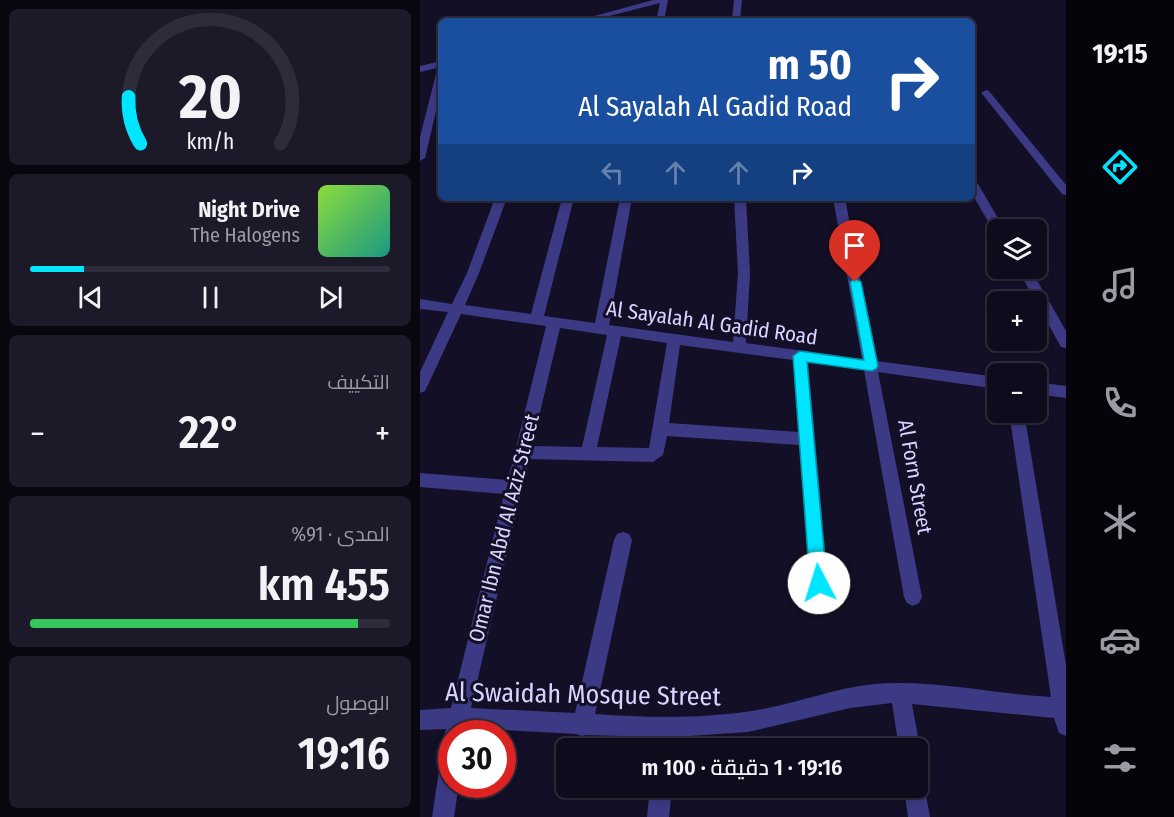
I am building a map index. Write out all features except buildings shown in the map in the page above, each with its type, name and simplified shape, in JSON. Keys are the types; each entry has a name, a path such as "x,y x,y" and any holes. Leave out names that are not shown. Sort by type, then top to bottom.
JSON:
{"street":[{"path":"591,18 663,0 660,18"},
{"path":"736,18 738,0"},
{"path":"616,18 618,11"},
{"path":"420,69 438,65"},
{"path":"420,158 438,82"},
{"path":"986,93 1066,192"},
{"path":"975,189 993,219"},
{"path":"420,387 487,240 500,201"},
{"path":"536,320 567,201"},
{"path":"588,454 626,201"},
{"path":"739,348 744,273 740,201"},
{"name":"Al Forn Street","path":"840,201 914,597"},
{"path":"1029,279 1066,343"},
{"name":"Al Sayalah Al Gadid Road","path":"420,304 987,382"},
{"name":"Omar Ibn Abd Al Aziz Street","path":"457,720 554,323"},
{"path":"522,452 651,456 657,450 674,339"},
{"path":"800,356 819,583"},
{"path":"1047,389 1066,392"},
{"path":"1018,423 1065,714"},
{"path":"660,429 807,440"},
{"path":"420,480 513,488"},
{"path":"582,726 623,540"},
{"path":"900,693 907,738"},
{"name":"Al Swaidah Mosque Street","path":"516,725 666,728 747,722 850,698 900,693 939,694 1065,714"},
{"name":"Al Swaidah Mosque Street","path":"420,720 438,722"},
{"path":"665,738 666,728"},
{"path":"443,817 446,798"},
{"path":"658,817 660,798"},
{"path":"916,798 919,817"}],"route":[{"path":"819,583 800,356 872,366 855,282"}]}
